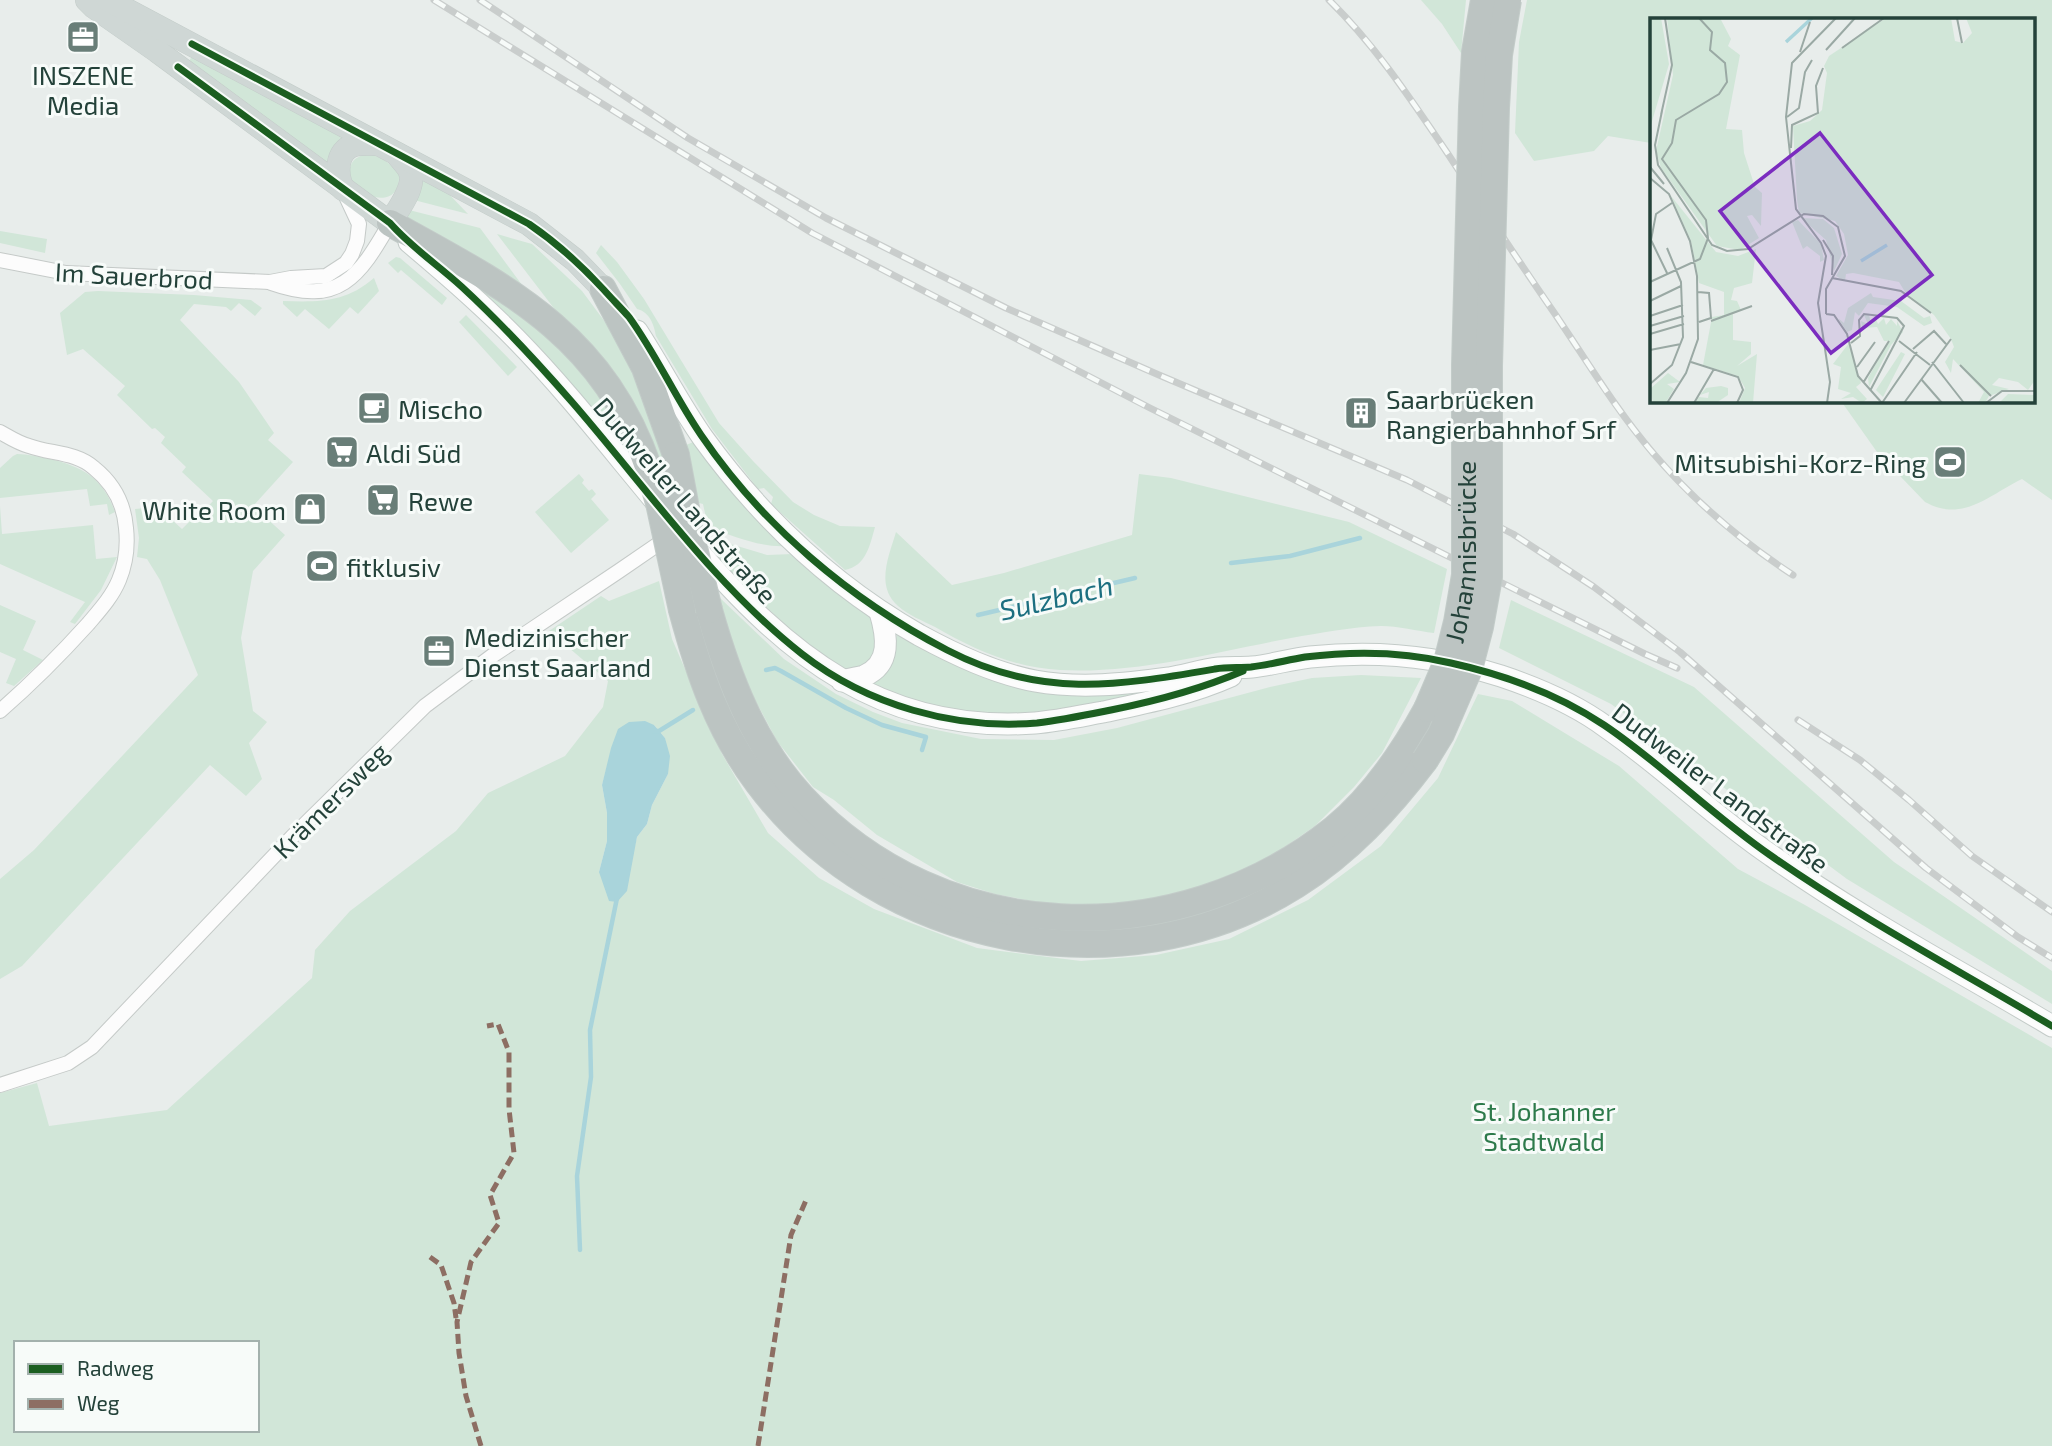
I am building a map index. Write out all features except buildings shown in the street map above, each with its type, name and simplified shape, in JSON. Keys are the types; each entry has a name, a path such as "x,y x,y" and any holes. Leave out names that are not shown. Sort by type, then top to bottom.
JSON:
{"highway":[{"name":"Johannisbrücke","path":"603,289 645,368 676,454 691,535 720,649 745,712 760,740 801,796 830,824 897,872 970,903 1012,913 1083,917 1149,912 1208,898 1243,885 1278,867 1335,828 1374,789 1399,756 1434,696 1447,662 1465,575 1465,365 1472,121 1475,52 1484,0"},
{"name":"Johannisbrücke","path":"390,223 521,299 564,333 585,356 618,401 634,428 649,469 682,610 705,689 739,756 759,785 797,827 835,861 863,880 899,901 931,915 1002,936 1041,942 1116,943 1157,938 1231,917 1295,886 1331,861 1388,808 1425,760 1441,734 1469,669 1489,577 1489,366 1496,121 1499,55 1508,0"}],"main road":[{"name":"Dudweiler Landstraße","path":"87,0 390,223 459,284 518,341 601,434 712,566 759,616 803,655 842,681 912,710 950,719 1009,724 1066,719 1128,707 1221,681 1253,667"},
{"name":"Dudweiler Landstraße","path":"108,0 529,223 575,260 628,316 701,435 747,494 816,563 880,612 950,652 997,671 1035,681 1093,686 1176,677 1220,668 1253,667 1306,657 1347,654 1420,657 1500,676 1536,689 1604,724 1744,836 1782,863 1923,951 2052,1026"},
{"path":"342,189 337,169 347,148 355,145 387,149 410,172 412,180 390,223"},
{"path":"842,681 865,676 882,664 887,645 880,612"}],"street":[{"name":"Im Sauerbrod","path":"0,260 66,273 270,282 326,276 345,263 355,247 359,224 342,189"},
{"name":"Im Sauerbrod","path":"270,282 291,290 324,290 337,286 355,275 363,266 390,223"},
{"path":"0,432 30,447 71,456 92,466 105,477 123,506 127,538 124,567 110,596 61,653 0,711"},
{"name":"Krämersweg","path":"0,1085 68,1063 92,1047 292,836 425,706 502,649 679,528"}],"green space":[{"path":"1421,0 1466,0 1461,53 1442,24"},
{"path":"1527,0 2052,0 2052,500 2022,479 1987,499 1964,508 1939,508 1925,502 1877,452 1842,402 2035,402 2035,18 1650,18 1650,143 1608,136 1594,151 1534,161 1515,133 1519,42"},
{"path":"192,56 347,136 330,170 188,63"},
{"path":"370,154 393,167 399,175 397,188 391,196 371,196 353,183 349,174 352,162"},
{"path":"421,178 445,190 468,214 414,200"},
{"path":"409,210 480,228 525,289 403,219"},
{"path":"0,231 47,239 45,253 0,243"},
{"path":"497,234 532,244 582,291 611,330 636,372 664,457 660,459 630,401 591,346 556,311"},
{"path":"601,245 644,299 719,423 753,461 793,502 814,515 840,526 875,527 866,554 858,564 845,570 771,504 773,497 764,488 758,489 712,429 656,336 653,323 637,309 596,253"},
{"path":"396,257 447,298 442,305 401,270 398,273 388,263"},
{"path":"374,278 379,291 358,314 350,307 329,329 305,309 297,317 283,304 283,301 320,301 342,297"},
{"path":"473,282 562,347 611,410 633,464"},
{"path":"85,292 251,300 262,308 255,316 239,303 231,311 226,307 194,304 180,320 239,382 274,433 268,440 293,462 253,506 285,535 253,571 241,638 253,711 267,722 249,743 262,779 246,796 210,765 22,966 0,979 0,879 34,850 198,675 160,580 147,559 137,557 139,538 135,509 146,508 154,500 182,529 213,501 182,472 186,467 161,443 165,437 155,428 152,429 117,395 125,386 83,349 67,355 60,313"},
{"path":"466,315 517,367 508,376 459,322"},
{"path":"696,441 787,546 757,543 708,527 703,504 699,503 686,445"},
{"path":"17,454 50,459 82,470 98,482 115,512 109,515 107,504 90,506 87,489 0,498 0,468"},
{"path":"579,474 584,480 582,483 596,494 591,499 609,520 571,553 535,512"},
{"path":"1139,474 1171,478 1349,522 1447,569 1434,633 1387,626 1336,630 1147,665 1118,669 1060,670 1027,666 979,650 911,615 891,598 885,580 887,561 896,532 952,585 1004,573 1132,535"},
{"path":"0,506 2,534 93,525 96,559 117,557 101,590 75,624 70,622 85,602 0,564"},
{"path":"697,534 767,555 793,554 870,617 876,632 877,645 872,659 860,669 845,669 814,651 748,590"},
{"name":"St. Johanner Stadtwald","path":"659,581 672,639 722,754 768,833 819,878 874,909 977,948 1081,961 1156,955 1229,939 1308,900 1381,846 1438,778 1478,694 1512,701 1619,766 1738,869 2052,1048 2052,1446 0,1446 0,1093 37,1083 49,1126 167,1110 312,978 315,950 350,911 456,831 488,793 565,756 603,707 608,681 549,631 601,596 609,601","holes":["654,725 665,738 668,774 652,805 647,824 637,837 632,858 599,872 607,841 607,813 602,785 607,767"]},
{"path":"719,597 784,659 836,694 902,723 981,739 1054,740 1117,728 1312,678 1361,675 1421,678 1382,753 1354,787 1315,826 1264,861 1213,884 1163,897 1104,906 1043,903 995,894 957,882 877,835 834,800 813,787 777,741 751,692"},
{"path":"1511,600 1694,687 1894,862 2052,971 2052,1004 1847,879 1611,704 1499,648"},
{"path":"0,605 36,621 23,650 43,660 14,686 6,683 16,659 0,652"},
{"path":"897,633 946,658 1133,690 1157,691 1037,715 982,714 951,710 908,699 871,684 894,656"}],"water":[{"path":"645,721 654,725 665,738 670,756 668,774 652,805 647,824 637,837 627,891 617,902 609,901 599,872 607,841 607,813 602,785 618,729 629,722"}],"waterway":[{"name":"Sulzbach","path":"1231,563 1290,556 1360,538"},
{"name":"Sulzbach","path":"978,615 1135,578"},
{"path":"766,670 775,668 882,725 926,737 922,750"},
{"path":"653,731 659,731 693,710"},
{"path":"580,1250 577,1176 591,1077 590,1030 617,898"}],"railway":[{"path":"434,0 812,233 1150,408 1677,668"},
{"path":"480,0 688,138 826,218 1006,308 1407,480 1513,534 1594,587 1680,652 1926,868 2018,937 2052,958"},
{"path":"1329,0 1362,35 1405,92 1639,437 1701,503 1736,534 1793,575"},
{"path":"1798,720 1860,760 1972,856 2052,912"}],"marked path":[{"path":"481,1446 466,1396 457,1322 471,1262 499,1223 490,1195 514,1153 509,1109 509,1052 498,1024 487,1026"},
{"path":"758,1446 791,1235 807,1198"},
{"path":"430,1257 441,1265 454,1303 456,1318"}],"cycle path":[{"path":"192,44 529,224 549,239 587,272 629,317 701,435 725,468 780,530 842,584 876,608 947,650 981,666 1015,676 1079,684 1145,680 1220,668 1258,666 1305,657 1360,653 1433,659 1511,680 1550,695 1604,725 1749,840 1804,878 2052,1026"},
{"path":"178,67 390,223 462,287 559,387 710,567 770,627 827,672 883,700 913,710 944,718 1006,724 1046,722 1128,706 1195,689 1243,671"}],"place":[{"name":"INSZENE Media","path":"83,37"},
{"name":"Mischo","path":"374,408"},
{"name":"Saarbrücken Rangierbahnhof Srf","path":"1361,413"},
{"name":"Aldi Süd","path":"342,452"},
{"name":"Mitsubishi-Korz-Ring","path":"1950,462"},
{"name":"Rewe","path":"383,500"},
{"name":"White Room","path":"310,509"},
{"name":"fitklusiv","path":"322,566"},
{"name":"Medizinischer Dienst Saarland","path":"439,651"}]}
